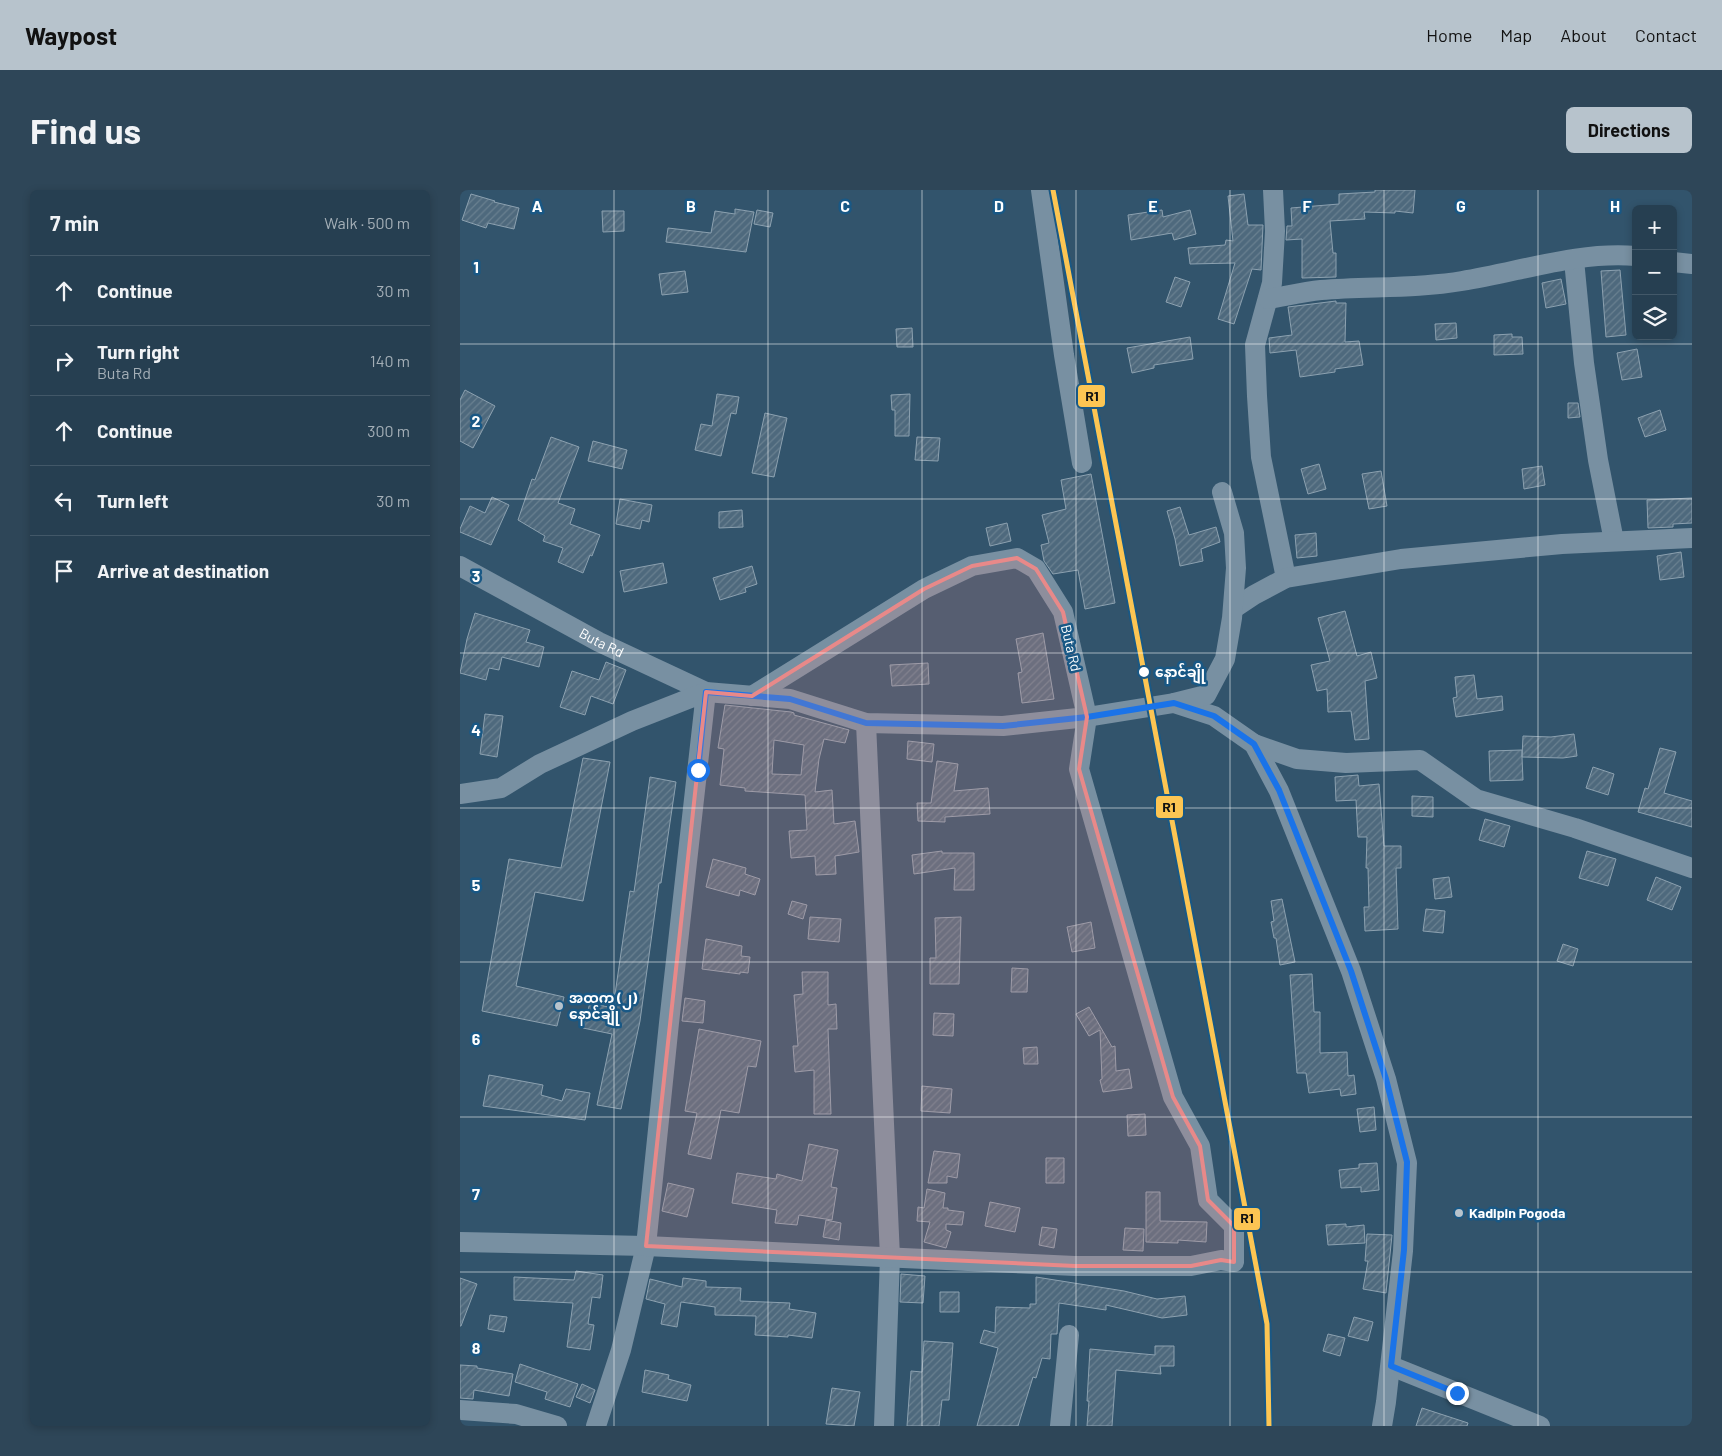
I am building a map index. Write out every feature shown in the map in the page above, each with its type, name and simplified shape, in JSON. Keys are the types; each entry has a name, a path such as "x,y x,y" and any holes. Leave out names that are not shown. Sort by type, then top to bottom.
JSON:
{"street":[{"path":"1042,190 1064,355 1082,463"},
{"path":"1273,190 1275,231 1272,283 1256,345 1257,396 1262,457 1286,578"},
{"path":"1268,299 1320,290 1403,287 1462,281 1540,264 1609,256 1632,256"},
{"path":"1574,260 1584,362 1598,460 1614,541"},
{"path":"1677,262 1692,264"},
{"path":"460,1242 646,1246 1075,1266 1191,1266 1221,1260 1234,1262 1234,1226 1208,1200 1200,1146 1173,1097 1078,770 1087,717 1174,703 1206,695 1225,659 1233,609 1236,568 1234,533 1222,492"},
{"path":"1233,609 1286,578 1400,559 1562,544 1692,538"},
{"name":"Buta Rd","path":"460,566 599,642 706,692 752,696 790,699 866,723 1003,726 1087,717 1063,612 1036,569 1017,558 972,566 924,589 752,696"},
{"path":"460,794 501,788 557,756 632,721 706,692 668,1023 646,1246 621,1350 596,1426"},
{"path":"1174,703 1214,716 1254,744 1296,759 1346,763 1420,760 1476,799 1575,828 1692,868"},
{"path":"866,723 890,1257 884,1426"},
{"path":"1254,744 1279,790 1351,971 1386,1079 1407,1162 1404,1250 1382,1426"},
{"path":"1060,1426 1069,1334"},
{"path":"1391,1366 1540,1426"},
{"path":"460,1410 516,1414 557,1426"}],"highlighted area":[{"path":"1017,558 1036,569 1063,612 1087,717 1079,769 1173,1097 1200,1146 1208,1200 1234,1226 1234,1262 1221,1260 1191,1266 1075,1266 646,1246 706,692 752,696 924,589 972,566"}],"building":[{"path":"1375,190 1415,190 1413,213 1395,211 1395,213 1364,212 1365,219 1330,221 1333,253 1336,253 1336,277 1302,278 1302,239 1286,240 1287,226 1292,226 1291,208 1339,204 1339,194 1375,192"},
{"path":"471,194 519,208 514,229 488,223 486,228 462,220"},
{"path":"1244,194 1248,225 1263,225 1261,270 1252,269 1234,324 1218,319 1235,263 1190,264 1188,248 1225,245 1226,240 1233,241 1228,196"},
{"path":"735,209 754,212 746,252 666,242 668,228 711,233 715,211 735,214"},
{"path":"757,210 773,213 770,227 754,224"},
{"path":"1162,210 1163,217 1190,210 1196,234 1174,240 1172,233 1131,240 1128,215"},
{"path":"602,211 624,211 624,231 603,232"},
{"path":"1620,270 1626,335 1606,337 1601,271"},
{"path":"685,271 688,292 662,295 659,274"},
{"path":"1175,277 1190,282 1181,307 1166,302"},
{"path":"1561,279 1566,304 1546,308 1542,283"},
{"path":"1336,301 1336,303 1346,303 1345,342 1359,341 1363,365 1335,369 1335,372 1300,377 1296,350 1270,353 1269,338 1292,335 1288,307"},
{"path":"1456,323 1457,338 1436,340 1435,324"},
{"path":"912,328 913,347 897,347 896,329"},
{"path":"1512,334 1512,337 1522,337 1523,354 1494,355 1494,335"},
{"path":"1190,337 1193,359 1154,365 1154,368 1132,373 1127,348"},
{"path":"1637,349 1642,377 1622,380 1617,353"},
{"path":"465,390 495,406 473,448 460,441 460,400"},
{"path":"717,394 739,397 736,414 731,413 721,456 695,450 701,424 712,426"},
{"path":"910,394 909,436 895,436 895,410 892,410 891,395"},
{"path":"1568,403 1578,403 1580,417 1568,418"},
{"path":"1660,410 1666,430 1645,437 1638,418"},
{"path":"765,413 787,418 774,477 752,473"},
{"path":"551,437 579,447 558,503 575,509 570,524 600,535 583,573 558,562 563,548 543,541 545,536 518,520 532,479 535,480"},
{"path":"917,437 940,438 938,461 915,460"},
{"path":"593,441 627,450 622,469 588,461"},
{"path":"1319,464 1326,489 1308,494 1301,469"},
{"path":"1542,466 1545,485 1524,489 1522,469"},
{"path":"1381,471 1387,506 1369,509 1362,474"},
{"path":"1091,474 1115,603 1085,609 1078,570 1053,574 1044,561 1041,545 1049,543 1042,515 1066,509 1061,480"},
{"path":"492,497 509,505 491,545 460,532 460,529 470,506 485,513"},
{"path":"1692,498 1692,523 1673,524 1673,527 1648,528 1647,500"},
{"path":"620,499 652,505 649,522 642,520 640,529 616,524"},
{"path":"1180,507 1189,535 1216,527 1220,542 1201,549 1203,561 1180,566 1167,511"},
{"path":"742,510 743,527 719,528 719,512"},
{"path":"1007,523 1011,541 990,546 986,528"},
{"path":"1316,533 1317,556 1297,558 1295,535"},
{"path":"1681,552 1684,577 1660,580 1657,556"},
{"path":"663,563 667,583 624,592 620,571"},
{"path":"752,566 757,584 745,588 746,592 720,600 713,578"},
{"path":"1345,611 1357,656 1371,652 1377,678 1365,681 1369,739 1355,740 1351,711 1328,712 1327,689 1317,691 1311,665 1330,661 1318,618"},
{"path":"475,613 530,630 526,642 544,647 539,667 502,657 499,670 489,668 486,680 460,673"},
{"path":"1043,633 1054,699 1022,703 1018,673 1022,672 1016,639"},
{"path":"606,662 626,670 613,704 591,696 585,715 560,707 572,671 599,680"},
{"path":"928,663 929,684 892,686 890,665"},
{"path":"1474,675 1477,699 1502,696 1503,710 1456,717 1453,698 1457,697 1455,677"},
{"path":"725,705 791,712 794,715 849,730 845,743 824,739 819,759 815,792 832,790 834,824 855,821 859,852 835,856 836,874 816,875 815,856 791,858 789,831 807,830 805,795 745,791 745,788 720,785 724,749 718,748","holes":["774,740 804,745 801,775 772,774"]},
{"path":"485,714 503,716 497,757 480,754"},
{"path":"1574,734 1577,756 1563,758 1522,757 1523,736 1551,737"},
{"path":"908,741 934,744 932,762 907,759"},
{"path":"1660,748 1676,752 1664,793 1692,801 1692,827 1638,812 1645,788 1648,789"},
{"path":"1522,750 1523,780 1490,781 1489,751"},
{"path":"583,758 610,762 583,901 535,892 516,986 564,997 557,1026 482,1011 509,859 561,868"},
{"path":"937,761 958,764 954,791 988,788 990,814 945,817 945,822 918,821 917,803 931,803"},
{"path":"1593,767 1614,774 1608,795 1586,788"},
{"path":"1358,775 1359,786 1379,784 1384,846 1401,846 1401,868 1396,868 1398,929 1365,931 1364,907 1369,907 1368,868 1366,868 1367,837 1358,837 1356,800 1336,801 1335,777"},
{"path":"650,777 676,782 661,883 659,883 640,1021 621,1109 597,1105 612,1034 583,1028 590,1003 613,1008 630,891 634,892"},
{"path":"1412,796 1433,797 1433,817 1412,816"},
{"path":"1485,819 1510,826 1504,847 1479,840"},
{"path":"942,851 942,853 974,853 974,890 954,890 955,868 914,874 912,855"},
{"path":"1587,851 1616,859 1608,886 1579,878"},
{"path":"713,859 746,868 745,874 760,879 755,895 740,890 739,896 706,887"},
{"path":"1449,877 1452,897 1435,899 1433,879"},
{"path":"1656,877 1681,887 1672,910 1647,900"},
{"path":"1282,899 1295,962 1280,965 1276,938 1274,938 1271,922 1274,921 1271,901"},
{"path":"792,901 807,905 803,919 788,914"},
{"path":"1426,909 1445,911 1443,933 1423,931"},
{"path":"810,917 841,919 839,942 808,939"},
{"path":"961,917 959,984 930,984 930,958 936,958 935,918"},
{"path":"1091,922 1095,948 1072,952 1067,927"},
{"path":"706,939 742,946 741,956 750,957 748,973 740,972 740,974 702,969"},
{"path":"1563,944 1578,949 1573,966 1557,961"},
{"path":"1012,968 1028,969 1027,992 1011,992"},
{"path":"802,972 828,972 828,1005 836,1004 837,1029 828,1029 831,1114 814,1114 814,1070 795,1072 793,1046 798,1046 794,995 803,994"},
{"path":"1312,974 1314,1012 1320,1012 1320,1053 1347,1052 1348,1076 1354,1075 1356,1094 1341,1096 1340,1089 1309,1093 1306,1073 1297,1073 1290,975"},
{"path":"685,998 705,1001 703,1023 682,1021"},
{"path":"1089,1007 1112,1047 1115,1046 1116,1071 1129,1069 1132,1088 1103,1092 1100,1080 1102,1079 1100,1030 1089,1036 1076,1014"},
{"path":"934,1013 954,1014 953,1036 933,1035"},
{"path":"699,1029 761,1041 756,1067 748,1066 739,1113 721,1110 711,1159 688,1154 697,1113 685,1111"},
{"path":"1037,1047 1038,1064 1024,1064 1023,1048"},
{"path":"489,1075 543,1085 541,1095 562,1101 566,1089 590,1093 585,1120 483,1106"},
{"path":"922,1086 952,1089 950,1113 921,1111"},
{"path":"1374,1107 1376,1130 1360,1132 1357,1109"},
{"path":"1145,1114 1146,1135 1128,1136 1127,1115"},
{"path":"809,1144 838,1150 831,1187 837,1188 832,1220 799,1215 797,1225 775,1223 777,1210 732,1203 737,1173 776,1179 777,1174 802,1181"},
{"path":"934,1151 960,1154 957,1178 947,1176 947,1183 928,1183"},
{"path":"1046,1158 1064,1158 1064,1183 1046,1183"},
{"path":"1377,1163 1379,1190 1361,1192 1361,1187 1341,1188 1339,1170 1359,1168 1359,1164"},
{"path":"668,1183 694,1189 687,1217 662,1211"},
{"path":"927,1189 945,1193 943,1208 964,1212 962,1225 946,1224 946,1230 951,1232 946,1248 924,1242 930,1222 917,1221 918,1207 924,1208"},
{"path":"1146,1192 1160,1192 1160,1221 1207,1222 1206,1242 1178,1240 1178,1243 1146,1242"},
{"path":"990,1202 1020,1208 1015,1232 985,1226"},
{"path":"826,1220 841,1223 839,1240 823,1237"},
{"path":"1346,1224 1346,1227 1364,1225 1365,1243 1328,1245 1326,1225"},
{"path":"1042,1227 1057,1229 1054,1248 1039,1245"},
{"path":"1125,1228 1144,1229 1143,1251 1123,1250"},
{"path":"1367,1234 1392,1235 1386,1293 1363,1289 1368,1261 1365,1261"},
{"path":"576,1271 603,1275 600,1298 592,1297 588,1324 594,1325 590,1350 567,1347 573,1303 514,1300 514,1277 574,1280"},
{"path":"901,1274 925,1276 923,1303 900,1302"},
{"path":"1036,1277 1124,1291 1157,1299 1185,1296 1187,1315 1162,1318 1106,1305 1106,1310 1059,1303 1057,1334 1051,1334 1050,1359 1042,1358 1036,1378 1033,1377 1018,1426 977,1426 998,1348 980,1343 984,1330 995,1333 996,1307 1030,1308 1030,1304 1036,1304"},
{"path":"460,1278 477,1284 461,1326 460,1326"},
{"path":"683,1278 706,1281 706,1287 741,1288 740,1301 790,1303 789,1309 816,1313 812,1338 788,1335 788,1337 755,1335 756,1316 715,1315 715,1307 681,1302 677,1327 661,1324 665,1304 646,1299 650,1279 682,1287"},
{"path":"940,1292 959,1292 959,1312 940,1312"},
{"path":"490,1315 507,1317 504,1332 488,1329"},
{"path":"1354,1317 1373,1322 1368,1341 1348,1336"},
{"path":"1328,1334 1345,1338 1340,1356 1323,1351"},
{"path":"924,1341 953,1343 949,1400 942,1400 939,1426 907,1426 911,1371 922,1372"},
{"path":"1155,1346 1174,1346 1174,1366 1160,1366 1161,1374 1116,1370 1112,1426 1087,1426 1090,1349 1155,1355"},
{"path":"520,1364 578,1384 570,1407 545,1399 547,1392 515,1382"},
{"path":"460,1365 477,1366 477,1368 513,1374 509,1396 474,1390 473,1399 460,1398"},
{"path":"645,1370 669,1375 668,1379 691,1385 687,1401 642,1392"},
{"path":"582,1384 595,1390 590,1403 576,1397"},
{"path":"832,1388 860,1392 854,1426 826,1424"},
{"path":"1422,1408 1468,1423 1467,1426 1416,1426"}],"transit line":[{"name":"R1","path":"1053,190 1267,1324 1269,1426"}],"place":[{"name":"နောင်ချို","path":"1144,672"},
{"name":"အထက (၂) နောင်ချို","path":"559,1006"},
{"name":"Kadipin Pogoda","path":"1459,1213"}],"route":[{"path":"698,770 706,692 790,699 866,723 1003,726 1087,717 1174,703 1214,716 1254,744 1279,790 1351,971 1386,1079 1407,1162 1404,1250 1391,1366 1457,1393"}]}
